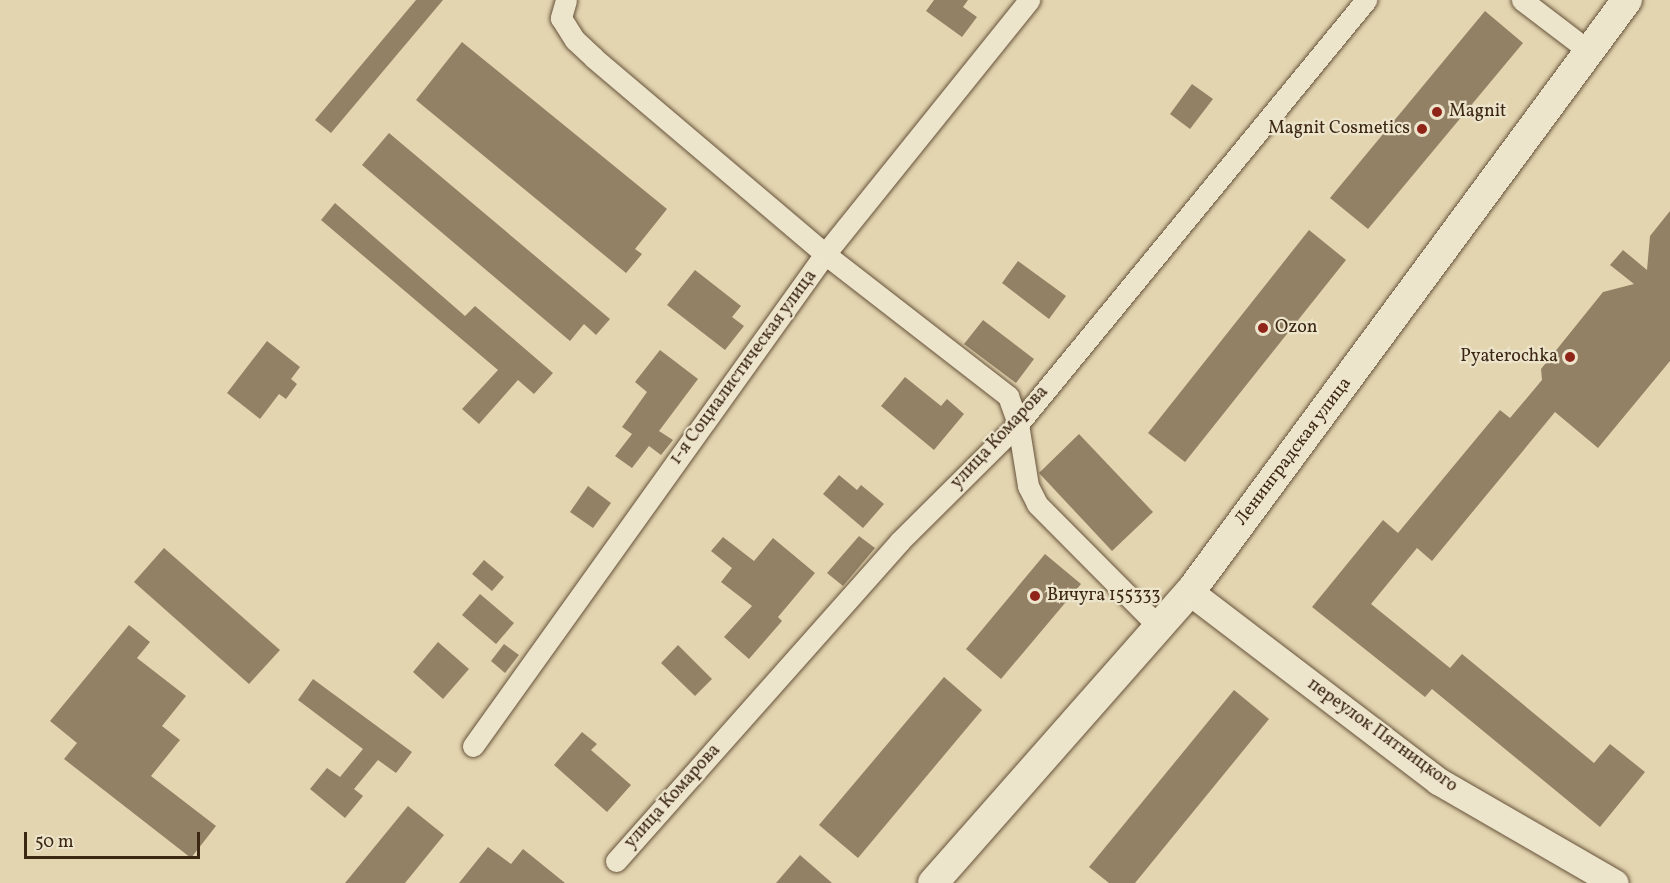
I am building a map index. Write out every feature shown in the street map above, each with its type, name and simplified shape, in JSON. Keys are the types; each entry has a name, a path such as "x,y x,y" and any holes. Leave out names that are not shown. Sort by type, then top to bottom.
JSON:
{"main road":[{"name":"Ленинградская улица","path":"933,883 1190,592 1627,0"}],"street":[{"path":"566,0 561,18 575,40 825,254 1008,396 1018,424 1028,486 1036,504 1158,626"},
{"name":"1-я Социалистическая улица","path":"473,746 825,254 1029,0"},
{"name":"улица Комарова","path":"616,861 900,541 1018,424 1366,0"},
{"path":"1522,0 1589,51"},
{"name":"переулок Пятницкого","path":"1190,592 1438,781 1615,883"}],"building":[{"path":"416,0 443,0 331,133 315,120"},
{"path":"934,0 968,0 963,7 977,17 962,37 926,11"},
{"path":"1485,11 1523,43 1368,229 1330,198"},
{"path":"462,42 667,209 635,249 642,254 626,273 416,100"},
{"path":"1192,84 1213,99 1190,129 1170,114"},
{"path":"389,133 610,319 596,335 584,324 570,341 362,165"},
{"path":"335,203 465,316 475,306 553,373 534,394 518,380 479,424 462,409 498,370 321,220"},
{"path":"1670,211 1670,361 1598,448 1555,412 1432,561 1417,548 1371,604 1450,668 1462,654 1594,763 1610,744 1645,772 1600,827 1432,689 1425,697 1312,607 1383,520 1398,533 1500,410 1510,418 1542,380 1541,369 1603,292 1634,284 1610,265 1623,250 1647,270 1650,236"},
{"path":"1309,230 1346,260 1185,462 1148,433"},
{"path":"1018,261 1066,296 1049,319 1002,283"},
{"path":"695,270 741,306 732,317 744,326 725,350 667,305"},
{"path":"983,320 1034,359 1016,383 964,344"},
{"path":"267,341 300,367 291,379 297,384 286,399 279,394 260,419 227,393"},
{"path":"660,350 698,379 659,431 673,440 661,455 649,446 632,468 615,456 632,434 622,427 647,392 635,382"},
{"path":"905,377 941,406 947,399 964,414 934,450 881,406"},
{"path":"1079,434 1153,512 1112,551 1039,473"},
{"path":"839,475 857,490 861,485 884,504 863,528 823,494"},
{"path":"588,486 611,503 593,528 570,512"},
{"path":"859,536 875,548 843,586 827,573"},
{"path":"723,537 754,561 773,538 815,573 778,617 782,621 749,659 724,637 752,606 721,582 732,568 711,551"},
{"path":"164,548 280,650 249,684 134,582"},
{"path":"1045,554 1081,584 1001,679 966,649"},
{"path":"484,560 504,577 492,591 472,574"},
{"path":"480,594 514,623 496,644 462,615"},
{"path":"129,625 150,642 137,658 186,696 162,726 180,740 151,776 216,826 191,858 64,759 77,743 50,721"},
{"path":"438,642 469,669 443,699 413,672"},
{"path":"504,644 519,655 505,673 491,661"},
{"path":"678,645 712,679 695,696 661,663"},
{"path":"944,677 982,710 858,858 819,825"},
{"path":"313,679 412,752 396,773 378,760 354,789 363,796 345,818 310,789 327,768 340,777 363,749 298,700"},
{"path":"1234,690 1269,719 1135,883 1109,883 1089,867"},
{"path":"582,732 597,744 591,750 631,785 607,812 554,765"},
{"path":"408,806 444,835 405,883 345,883"},
{"path":"488,847 511,864 523,849 565,883 459,883"},
{"path":"800,855 832,883 776,883"}],"place":[{"name":"Magnit","path":"1437,112"},
{"name":"Magnit Cosmetics","path":"1422,129"},
{"name":"Ozon","path":"1263,328"},
{"name":"Pyaterochka","path":"1570,357"},
{"name":"Вичуга 155333","path":"1035,596"}]}
